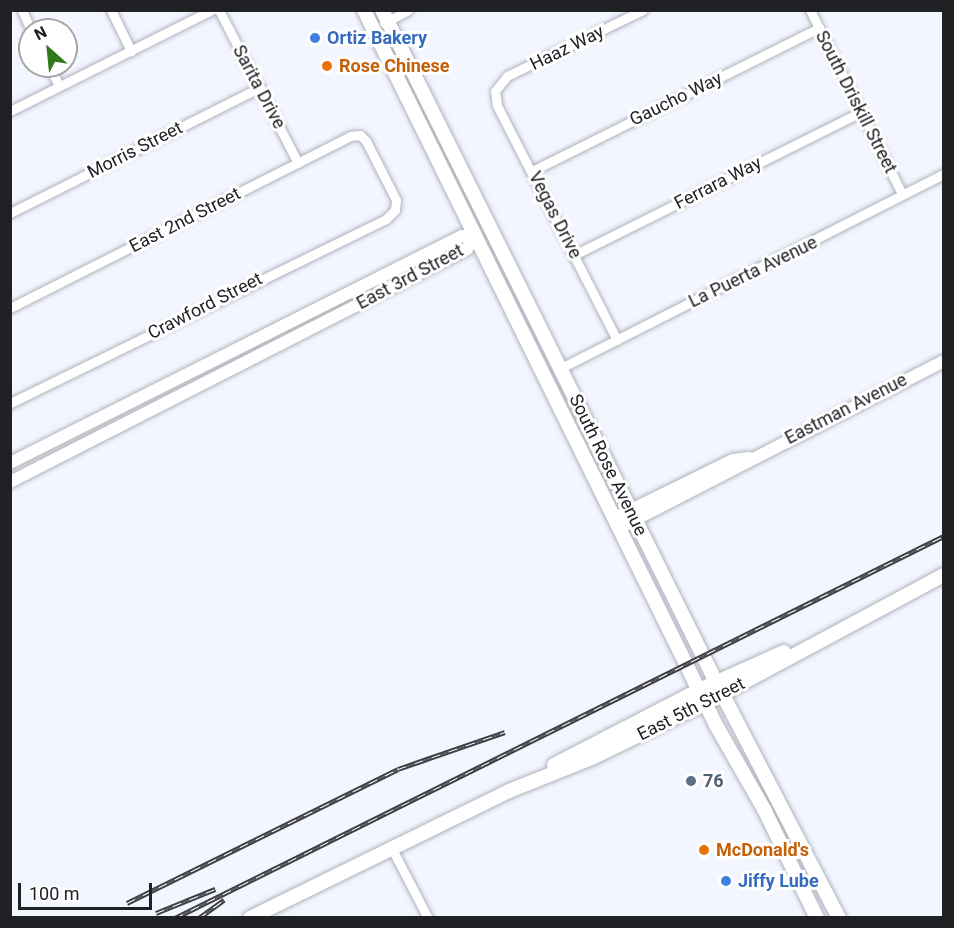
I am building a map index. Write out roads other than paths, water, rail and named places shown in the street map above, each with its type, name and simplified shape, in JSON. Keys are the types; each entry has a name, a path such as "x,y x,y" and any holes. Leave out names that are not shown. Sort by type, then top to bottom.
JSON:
{"main road":[{"name":"South Rose Avenue","path":"364,10 473,237 705,703 797,875 817,918"},
{"name":"South Rose Avenue","path":"384,16 720,688 839,918"},
{"path":"387,58 397,61 426,118 436,123"},
{"name":"East 5th Street","path":"250,918 391,847 512,790 592,758 705,703 720,688 944,575"},
{"name":"East 5th Street","path":"512,790 590,744 699,690 720,688"},
{"path":"797,875 807,879 826,918"}],"street":[{"path":"111,10 131,51"},
{"name":"Sarita Drive","path":"219,10 298,163"},
{"path":"373,28 384,16 408,10"},
{"name":"Haaz Way","path":"495,91 507,76 643,10"},
{"name":"South Driskill Street","path":"810,10 902,194"},
{"path":"10,111 206,12"},
{"name":"Gaucho Way","path":"532,171 819,28"},
{"path":"55,78 59,86"},
{"name":"Morris Street","path":"10,213 260,87"},
{"name":"Vegas Drive","path":"495,91 497,105 617,340"},
{"name":"Ferrara Way","path":"574,255 861,112"},
{"name":"East 2nd Street","path":"10,308 350,136 360,135 371,147 397,207"},
{"name":"La Puerta Avenue","path":"561,368 944,174"},
{"name":"Crawford Street","path":"10,404 386,219 397,207"},
{"path":"473,237 489,229"},
{"name":"East 3rd Street","path":"10,463 462,236 473,237 467,249 10,482"},
{"name":"Eastman Avenue","path":"617,523 739,469 749,458 944,361"},
{"path":"391,847 428,918"}],"railway":[{"path":"175,918 944,536"},
{"path":"127,903 398,769 505,732"},
{"path":"156,913 215,889"},
{"path":"199,918 224,900"}],"place":[{"name":"Ortiz Bakery","path":"315,38"},
{"name":"Rose Chinese","path":"327,66"},
{"name":"76","path":"691,781"},
{"name":"McDonald's","path":"704,850"},
{"name":"Jiffy Lube","path":"726,881"}]}
